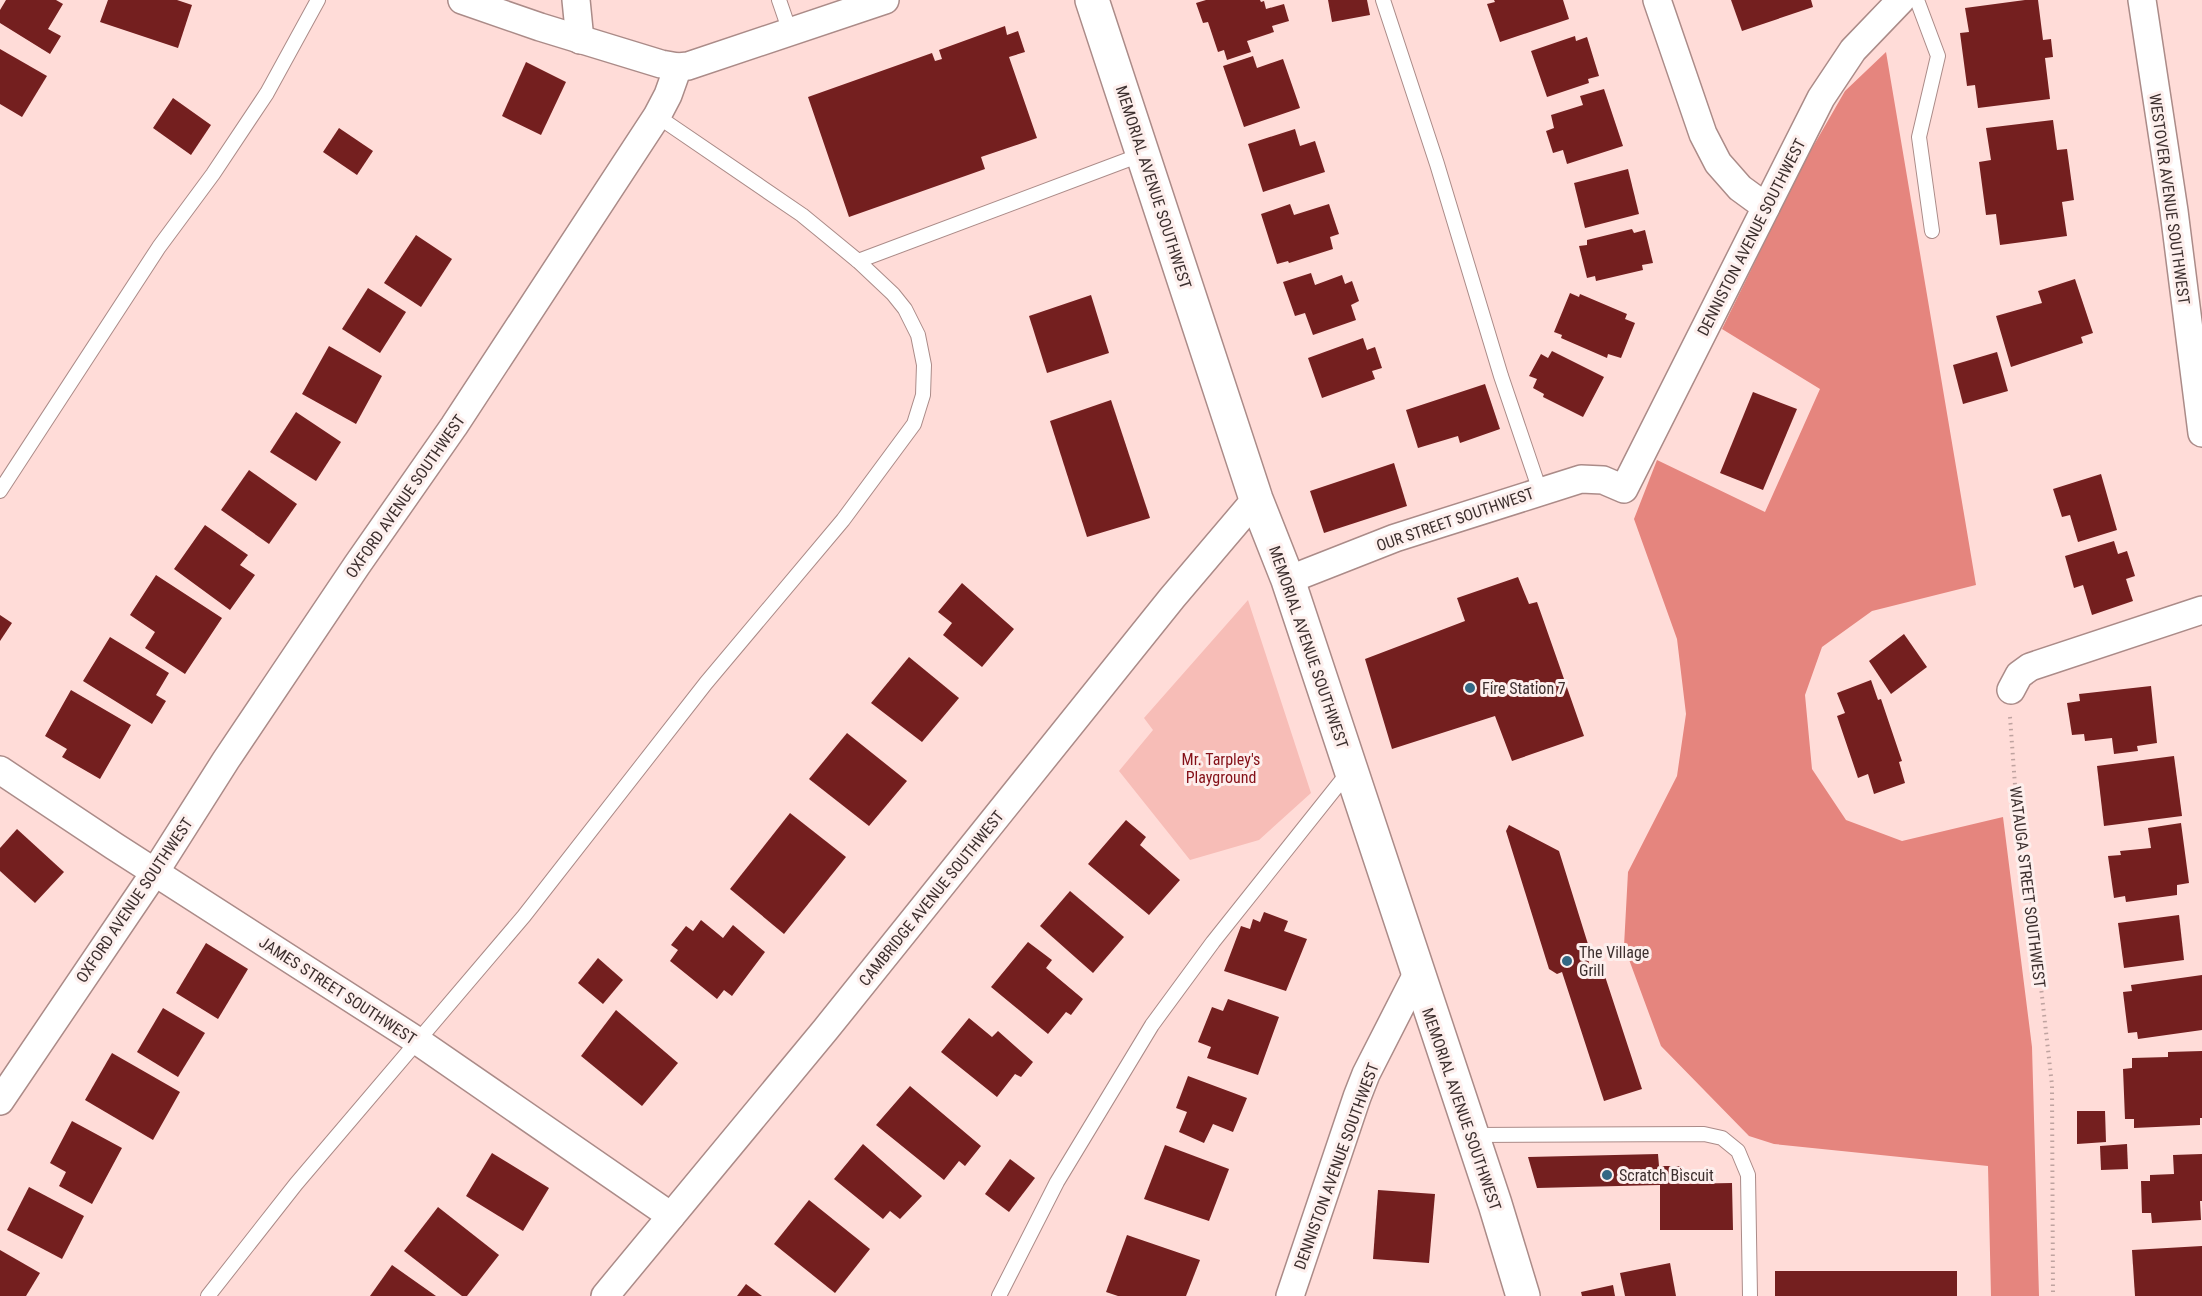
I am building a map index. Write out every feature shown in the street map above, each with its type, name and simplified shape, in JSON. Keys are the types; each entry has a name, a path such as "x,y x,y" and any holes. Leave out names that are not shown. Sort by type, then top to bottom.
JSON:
{"main road":[{"name":"MEMORIAL AVENUE SOUTHWEST","path":"1092,0 1256,499 1288,580 1472,1135 1522,1296"}],"street":[{"path":"462,0 580,40 678,67 688,66 885,0"},
{"path":"576,0 580,40"},
{"path":"1657,0 1703,134 1718,163 1740,188 1766,207"},
{"name":"DENNISTON AVENUE SOUTHWEST","path":"1624,489 1821,98 1853,50 1901,0"},
{"name":"WESTOVER AVENUE SOUTHWEST","path":"2142,0 2174,211 2202,434"},
{"name":"OXFORD AVENUE SOUTHWEST","path":"0,1101 156,872 226,760 350,575 454,426 657,116 668,95 678,67"},
{"name":"OUR STREET SOUTHWEST","path":"1288,580 1395,538 1581,479 1603,480 1624,489"},
{"name":"CAMBRIDGE AVENUE SOUTHWEST","path":"605,1296 826,1029 1172,598 1256,499"},
{"path":"2011,690 2019,675 2030,667 2202,610"},
{"name":"JAMES STREET SOUTHWEST","path":"0,770 418,1042 671,1216"},
{"name":"DENNISTON AVENUE SOUTHWEST","path":"1290,1296 1366,1074 1417,974"}],"lane":[{"path":"0,491 159,247 213,174 267,93 318,0"},
{"path":"779,0 790,32"},
{"path":"1383,0 1437,164 1501,375 1540,491"},
{"path":"1917,0 1938,56 1919,137 1932,231"},
{"path":"208,1296 296,1184 524,916 706,683 843,520 914,424 923,395 924,365 918,335 905,309 893,294 858,261 802,215 657,116"},
{"path":"858,261 1143,154"},
{"path":"999,1296 1057,1182 1152,1024 1213,942 1350,770"},
{"path":"1472,1135 1704,1134 1722,1138 1738,1151 1748,1175 1750,1296"}],"path":[{"name":"WATAUGA STREET SOUTHWEST","path":"2011,690 2010,723 2014,785 2027,863 2052,1085 2053,1296"}],"green space":[{"name":"Mr. Tarpley's Playground","path":"1248,600 1311,793 1259,840 1190,860 1119,771 1153,730 1144,718"}],"shaded area":[{"path":"1886,52 1976,585 1872,611 1822,647 1805,695 1812,769 1846,820 1902,841 2003,817 2032,1047 2039,1296 1991,1296 1988,1166 1774,1144 1749,1136 1661,1046 1624,946 1628,872 1677,776 1686,714 1677,639 1634,519 1657,460 1765,512 1820,389 1722,329 1803,164 1845,91"}],"building":[{"path":"6,0 56,0 63,4 48,29 61,36 50,54 0,23 0,10"},
{"path":"108,0 177,0 192,5 178,48 100,22"},
{"path":"1206,0 1260,0 1264,1 1266,9 1284,4 1289,21 1272,26 1274,32 1247,41 1251,52 1227,60 1224,50 1218,52 1208,22 1203,23 1196,3"},
{"path":"1328,0 1367,0 1370,15 1332,22"},
{"path":"1494,0 1563,0 1569,19 1500,42 1487,4 1495,2"},
{"path":"1731,0 1811,0 1813,7 1742,31"},
{"path":"2038,0 2043,40 2051,39 2053,57 2045,58 2050,99 1978,108 1975,85 1967,86 1960,33 1969,32 1965,8"},
{"path":"1005,26 1007,35 1018,31 1025,52 1009,57 1037,138 981,157 985,169 849,217 808,97 932,53 935,61 942,59 939,50"},
{"path":"1575,36 1576,41 1587,37 1599,76 1588,79 1589,83 1547,97 1531,51"},
{"path":"0,49 47,76 22,117 0,104"},
{"path":"1253,56 1257,68 1283,59 1300,108 1244,127 1223,66"},
{"path":"526,62 566,82 541,135 502,116"},
{"path":"1604,89 1623,146 1567,164 1563,150 1553,153 1546,131 1554,128 1551,115 1583,105 1580,96"},
{"path":"173,98 211,125 191,155 153,128"},
{"path":"2053,120 2057,150 2067,149 2074,200 2062,202 2067,236 2000,245 1996,214 1986,215 1979,162 1991,160 1986,128"},
{"path":"339,128 373,151 357,175 323,152"},
{"path":"1295,129 1300,146 1315,141 1325,172 1263,192 1248,144"},
{"path":"1628,169 1639,214 1585,228 1574,183"},
{"path":"1290,204 1294,215 1329,204 1339,234 1330,237 1333,249 1289,263 1288,261 1277,264 1261,214"},
{"path":"1632,229 1634,233 1645,230 1653,263 1642,265 1643,270 1596,281 1595,276 1587,278 1579,246 1587,245 1587,240"},
{"path":"416,235 452,259 421,307 384,283"},
{"path":"1311,273 1315,285 1342,275 1345,284 1352,281 1359,301 1351,305 1356,320 1313,335 1305,313 1295,316 1283,282"},
{"path":"2075,279 2093,333 2081,337 2083,343 2011,367 1996,316 2042,303 2038,291"},
{"path":"368,288 406,312 380,353 342,329"},
{"path":"1570,293 1579,297 1580,294 1627,314 1625,319 1635,323 1621,358 1608,354 1607,358 1561,338 1562,335 1554,332"},
{"path":"1091,295 1109,353 1047,373 1029,316"},
{"path":"1363,338 1367,350 1375,347 1382,368 1372,371 1375,379 1322,398 1308,358"},
{"path":"329,346 382,376 356,424 302,394"},
{"path":"1552,351 1604,377 1583,417 1543,397 1544,394 1533,388 1537,379 1529,376 1541,354 1548,358"},
{"path":"1997,352 2008,391 1963,404 1953,365"},
{"path":"1485,384 1500,429 1460,443 1458,436 1418,448 1406,410"},
{"path":"1753,392 1797,409 1763,490 1720,473"},
{"path":"1111,400 1150,518 1087,537 1050,421"},
{"path":"296,412 341,442 316,481 270,452"},
{"path":"1394,463 1407,506 1324,533 1310,491"},
{"path":"249,470 297,504 269,544 221,510"},
{"path":"2101,474 2117,530 2078,542 2070,515 2062,517 2053,489"},
{"path":"205,525 248,555 240,565 255,575 230,610 174,569"},
{"path":"2114,541 2118,554 2127,551 2135,576 2126,579 2133,601 2092,615 2083,585 2074,588 2065,556"},
{"path":"156,575 222,618 185,674 145,648 155,632 130,615"},
{"name":"Fire Station 7","path":"1518,577 1529,604 1537,602 1584,736 1512,761 1495,716 1392,749 1365,659 1465,621 1457,598"},
{"path":"962,583 1014,629 982,667 943,635 952,623 938,612"},
{"path":"0,615 12,623 0,641"},
{"path":"1904,634 1927,667 1891,694 1869,661"},
{"path":"110,637 169,673 156,695 166,701 152,724 83,681"},
{"path":"909,657 959,698 922,742 871,703"},
{"path":"1871,680 1878,700 1881,699 1902,761 1899,762 1905,783 1874,794 1868,774 1858,778 1837,716 1845,713 1837,693"},
{"path":"2151,686 2157,743 2137,746 2138,751 2114,754 2112,738 2085,741 2084,734 2072,735 2067,703 2080,701 2079,694"},
{"path":"71,690 131,725 100,779 62,757 67,749 45,736"},
{"path":"847,733 907,781 869,826 809,779"},
{"path":"2174,756 2182,816 2104,826 2097,766"},
{"path":"790,813 846,857 784,934 730,889"},
{"path":"1126,820 1146,837 1140,845 1180,880 1149,915 1088,864"},
{"path":"2181,823 2189,883 2177,885 2177,895 2126,902 2125,896 2114,898 2108,856 2121,855 2120,851 2151,848 2148,828"},
{"name":"The Village Grill","path":"1509,825 1559,851 1592,957 1588,958 1590,968 1601,964 1642,1089 1604,1101 1562,972 1557,974 1549,969 1506,831"},
{"path":"17,829 64,872 35,903 0,871 0,848"},
{"path":"1070,891 1124,937 1093,973 1040,926"},
{"path":"1264,912 1288,921 1284,931 1307,939 1286,991 1224,971 1241,926 1250,929 1253,919 1260,922"},
{"path":"2179,915 2184,960 2124,968 2118,923"},
{"path":"701,920 723,938 733,925 765,952 732,996 724,990 717,999 670,961 678,950 671,945 686,926 693,931"},
{"path":"1028,942 1052,960 1046,968 1083,999 1071,1015 1066,1012 1048,1034 991,987"},
{"path":"206,943 248,969 218,1019 176,993"},
{"path":"598,958 623,980 603,1004 578,983"},
{"path":"2202,975 2202,1030 2138,1039 2137,1032 2128,1033 2123,992 2132,991 2131,985"},
{"path":"1228,999 1279,1017 1258,1075 1207,1058 1211,1047 1198,1042 1212,1007 1223,1011"},
{"path":"163,1008 205,1033 178,1077 137,1052"},
{"path":"616,1010 678,1063 642,1106 581,1056"},
{"path":"969,1018 992,1037 998,1031 1033,1062 1021,1077 1015,1074 997,1097 941,1052"},
{"path":"2202,1051 2202,1118 2200,1118 2200,1125 2134,1128 2134,1119 2125,1119 2123,1069 2132,1068 2132,1058 2168,1057 2168,1052"},
{"path":"112,1053 180,1092 153,1140 85,1100"},
{"path":"1188,1076 1247,1098 1233,1132 1213,1124 1204,1143 1179,1132 1187,1112 1176,1108"},
{"path":"910,1086 981,1146 965,1166 959,1161 944,1180 876,1125"},
{"path":"2077,1111 2105,1111 2106,1142 2077,1144"},
{"path":"72,1121 122,1148 92,1204 59,1186 66,1172 50,1163"},
{"path":"863,1144 922,1196 900,1219 890,1211 883,1219 834,1179"},
{"path":"2127,1144 2128,1169 2101,1170 2100,1146"},
{"path":"1165,1145 1229,1169 1209,1221 1144,1199"},
{"path":"492,1153 549,1188 523,1231 466,1196"},
{"path":"1658,1154 1659,1166 1681,1166 1681,1184 1732,1183 1733,1230 1660,1230 1660,1185 1537,1188 1528,1157"},
{"path":"2202,1154 2201,1220 2152,1223 2151,1213 2142,1213 2141,1181 2150,1181 2150,1175 2174,1174 2173,1155"},
{"path":"1010,1159 1035,1178 1009,1212 985,1194"},
{"path":"29,1187 84,1216 62,1259 7,1230"},
{"path":"1378,1190 1435,1194 1429,1263 1373,1259"},
{"path":"809,1200 870,1249 835,1293 774,1244"},
{"path":"438,1207 499,1255 467,1296 462,1296 404,1251"},
{"path":"1127,1235 1200,1260 1186,1296 1118,1296 1106,1292"},
{"path":"2202,1246 2202,1296 2135,1296 2132,1250"},
{"path":"0,1250 40,1273 26,1296 0,1296"},
{"path":"1670,1263 1676,1296 1625,1296 1620,1273"},
{"path":"392,1265 436,1296 370,1296"},
{"path":"1775,1271 1957,1271 1957,1296 1775,1296"},
{"path":"746,1284 762,1296 737,1296"},
{"path":"1613,1285 1615,1296 1582,1296 1581,1292"}],"place":[{"name":"Fire Station 7","path":"1470,688"},
{"name":"The Village Grill","path":"1567,961"},
{"name":"Scratch Biscuit","path":"1607,1175"}]}
